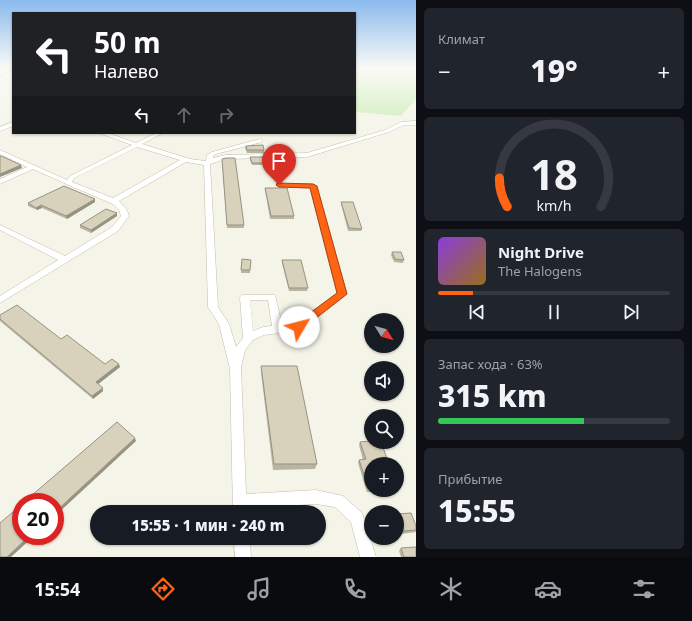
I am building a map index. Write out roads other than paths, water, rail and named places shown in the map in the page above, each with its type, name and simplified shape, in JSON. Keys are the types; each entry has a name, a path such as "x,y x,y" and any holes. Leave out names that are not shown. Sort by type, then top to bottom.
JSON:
{"street":[{"path":"105,134 186,160 209,162 226,157 307,155 387,130 404,123 416,123"},
{"path":"0,129 12,124"},
{"path":"68,183 72,177 158,134"},
{"path":"236,369 224,324 213,307 209,159 210,155 214,153 260,141"},
{"path":"0,152 68,183 113,201 123,210 125,216 115,229 0,300"},
{"path":"113,201 186,160"},
{"path":"0,182 32,167"},
{"path":"239,505 236,369 240,349 248,338 263,331 277,328 299,327 342,294 313,186 279,185"},
{"path":"0,227 64,260"},
{"path":"248,338 245,297 272,297 277,328"},
{"path":"248,505 316,497 338,501 358,518 368,557"},
{"path":"242,545 243,557"}]}
